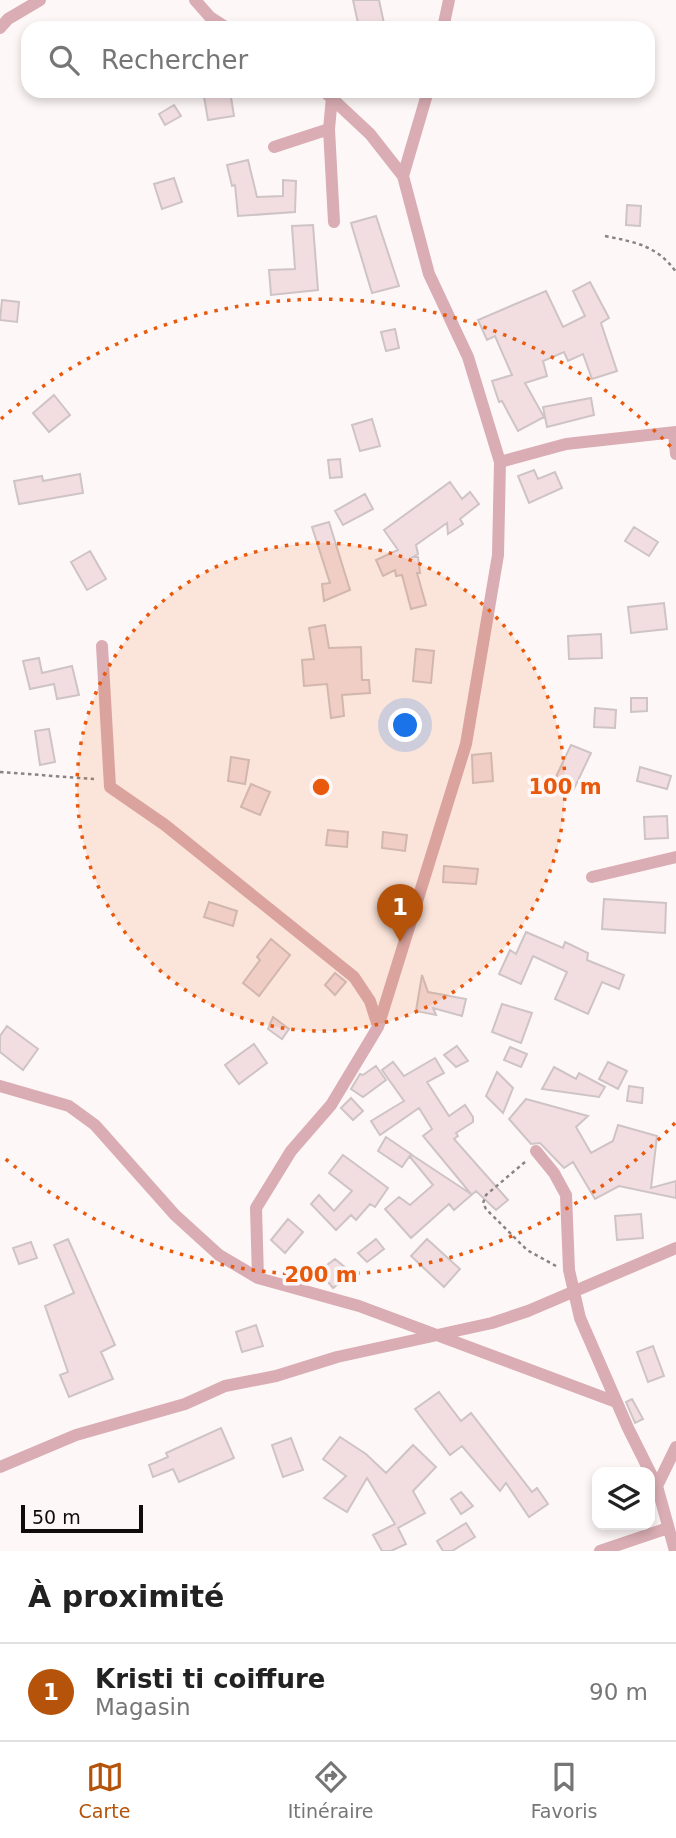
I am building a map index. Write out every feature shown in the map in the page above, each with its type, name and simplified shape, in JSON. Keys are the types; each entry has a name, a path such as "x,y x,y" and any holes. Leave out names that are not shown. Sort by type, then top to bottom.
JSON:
{"street":[{"path":"0,28 8,19 40,0"},
{"path":"195,0 217,21"},
{"path":"444,21 449,0"},
{"path":"328,98 334,222"},
{"path":"258,1278 256,1208 292,1150 331,1105 379,1027 466,744 498,555 500,462 468,357 429,274 403,176 370,134 332,98"},
{"path":"403,176 426,98"},
{"path":"274,147 328,129"},
{"path":"500,462 566,444 675,433 676,454"},
{"path":"102,646 110,787 165,825 354,977 370,1001 379,1027"},
{"path":"593,877 676,857"},
{"path":"0,1086 69,1107 95,1125 175,1215 219,1255 258,1278 359,1306 616,1402"},
{"path":"536,1152 554,1173 566,1195 569,1270 580,1318 616,1402 657,1486 675,1551"},
{"path":"0,1467 76,1436 185,1404 225,1387 276,1376 337,1357 437,1337 528,1311 574,1289 676,1248"},
{"path":"657,1486 676,1447"},
{"path":"600,1551 668,1528"}],"path":[{"path":"605,236 643,243 666,257 676,272"},
{"path":"0,772 91,779 110,787"},
{"path":"536,1152 486,1195 483,1203 485,1209 527,1250 569,1270"}],"building":[{"path":"353,0 379,0 384,21 358,21"},
{"path":"204,98 231,98 234,116 208,120"},
{"path":"174,105 181,116 165,125 159,114"},
{"path":"248,160 257,197 283,196 283,180 296,181 295,212 238,216 235,185 232,186 227,165"},
{"path":"174,178 182,202 162,209 154,184"},
{"path":"627,205 641,206 640,226 626,225"},
{"path":"376,216 399,286 372,293 351,223"},
{"path":"313,225 318,290 271,295 269,270 295,269 292,226"},
{"path":"590,282 609,318 601,323 617,371 592,379 583,354 568,361 564,352 543,361 547,376 525,383 544,417 518,431 502,401 499,402 492,381 512,375 495,336 487,340 478,320 546,291 563,327 585,316 573,291"},
{"path":"2,300 19,302 17,322 0,320"},
{"path":"395,329 399,348 386,351 381,332"},
{"path":"54,395 70,415 49,432 33,413"},
{"path":"591,398 594,415 547,427 543,407"},
{"path":"372,419 380,446 360,451 352,425"},
{"path":"340,459 342,477 330,478 328,460"},
{"path":"534,470 538,479 555,472 562,488 529,503 518,476"},
{"path":"80,474 83,493 19,504 14,481 42,476 43,481"},
{"path":"450,482 462,499 470,492 479,504 460,519 463,524 448,534 447,523 416,545 418,554 413,557 418,557 420,573 417,573 426,605 411,609 402,575 396,576 395,570 383,576 376,560 398,550 384,530"},
{"path":"365,494 373,509 343,525 335,511"},
{"path":"329,522 350,590 324,601 322,584 330,583 312,527"},
{"path":"634,527 658,542 649,556 625,541"},
{"path":"90,551 106,579 87,590 71,562"},
{"path":"664,603 667,629 631,633 628,607"},
{"path":"325,625 329,648 361,647 362,680 369,680 370,693 342,695 344,716 331,718 327,684 304,686 302,660 314,659 309,628"},
{"path":"601,634 602,658 569,659 568,636"},
{"path":"416,649 434,651 431,683 413,681"},
{"path":"39,658 42,673 72,666 79,695 57,699 54,684 30,689 23,661"},
{"path":"631,698 647,698 647,711 631,712"},
{"path":"595,708 616,710 615,728 594,727"},
{"path":"49,729 55,762 40,765 35,731"},
{"path":"571,745 591,753 573,791 554,781"},
{"path":"491,753 493,781 473,783 472,755"},
{"path":"231,757 249,760 245,784 228,781"},
{"path":"640,767 671,776 667,789 637,781"},
{"path":"251,784 270,792 260,815 241,807"},
{"path":"667,816 668,838 645,839 644,817"},
{"path":"328,830 348,832 347,847 326,845"},
{"path":"383,832 407,835 405,851 382,848"},
{"path":"444,866 478,869 476,884 443,882"},
{"path":"604,899 666,903 665,933 602,929"},
{"path":"209,902 237,911 233,926 204,917"},
{"path":"526,932 563,948 565,942 588,953 587,960 624,975 619,989 602,982 588,1014 555,999 567,972 533,956 521,984 499,974 510,950 516,954"},
{"path":"271,939 290,955 259,996 243,983 260,960 257,957"},
{"path":"335,973 346,982 335,995 325,985"},
{"path":"422,975 428,992 466,999 462,1016 433,1008 436,1015 416,1011"},
{"path":"502,1004 532,1013 521,1043 492,1032"},
{"path":"273,1017 289,1029 282,1039 268,1029"},
{"path":"7,1026 38,1049 23,1070 0,1052 0,1036"},
{"path":"254,1044 267,1063 239,1084 225,1065"},
{"path":"457,1046 468,1061 456,1067 444,1055"},
{"path":"510,1047 527,1054 521,1067 504,1060"},
{"path":"435,1058 444,1073 427,1082 449,1116 465,1105 473,1117 473,1122 456,1133 458,1136 454,1139 508,1200 496,1210 476,1191 454,1210 449,1204 411,1238 385,1209 399,1197 410,1205 433,1185 410,1157 412,1155 471,1194 423,1136 432,1129 419,1108 380,1135 371,1121 404,1101 382,1070 393,1062 404,1076"},
{"path":"608,1062 627,1071 618,1089 599,1079"},
{"path":"376,1066 386,1080 363,1097 351,1089 360,1074 363,1075"},
{"path":"554,1067 576,1079 579,1073 605,1087 599,1097 542,1089"},
{"path":"497,1072 513,1088 503,1113 486,1096"},
{"path":"629,1086 643,1088 642,1103 627,1101"},
{"path":"351,1098 363,1111 353,1120 341,1108"},
{"path":"526,1099 588,1116 576,1127 591,1153 613,1141 618,1125 657,1136 651,1188 676,1181 676,1198 619,1186 595,1199 573,1162 564,1168 540,1143 531,1144 509,1119"},
{"path":"386,1137 411,1154 402,1167 378,1151"},
{"path":"343,1155 388,1188 375,1207 370,1204 356,1220 351,1215 336,1230 311,1204 319,1195 334,1211 352,1191 329,1173"},
{"path":"641,1214 643,1238 617,1240 615,1216"},
{"path":"288,1219 303,1232 285,1253 271,1240"},
{"path":"68,1239 115,1345 101,1352 113,1379 69,1397 60,1375 68,1372 45,1306 74,1293 54,1245"},
{"path":"376,1239 384,1249 367,1262 358,1253"},
{"path":"427,1239 460,1269 444,1287 411,1256"},
{"path":"31,1242 37,1258 19,1264 13,1248"},
{"path":"335,1259 352,1273 333,1288 319,1271"},
{"path":"256,1325 263,1346 242,1352 236,1332"},
{"path":"653,1346 664,1376 648,1382 637,1352"},
{"path":"439,1392 461,1421 471,1413 532,1492 537,1488 548,1504 529,1517 506,1483 500,1491 462,1446 450,1455 415,1409"},
{"path":"632,1399 643,1419 635,1423 626,1402"},
{"path":"221,1428 234,1458 179,1482 173,1469 153,1477 149,1465 168,1457 166,1453"},
{"path":"340,1437 366,1454 386,1473 413,1445 436,1467 413,1491 425,1513 398,1528 406,1544 391,1551 382,1551 373,1535 395,1524 367,1478 347,1512 324,1498 346,1476 323,1459"},
{"path":"291,1438 303,1470 283,1477 272,1445"},
{"path":"461,1492 473,1506 461,1514 451,1499"},
{"path":"466,1523 475,1537 452,1551 443,1551 437,1541"}],"place":[{"name":"Kristi ti coiffure","path":"400,942"}]}
